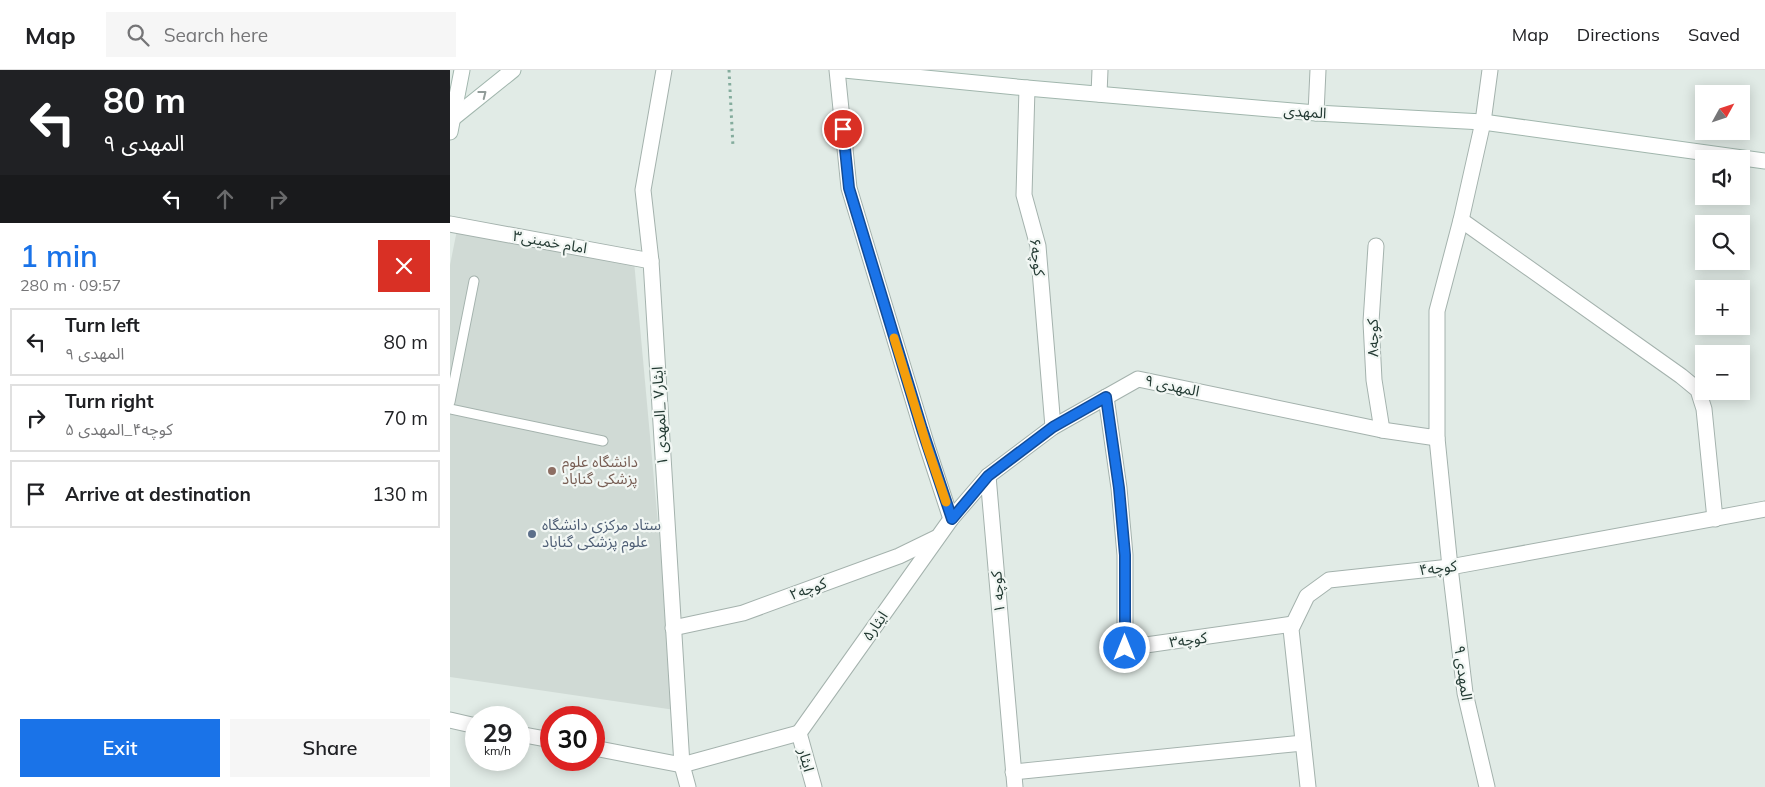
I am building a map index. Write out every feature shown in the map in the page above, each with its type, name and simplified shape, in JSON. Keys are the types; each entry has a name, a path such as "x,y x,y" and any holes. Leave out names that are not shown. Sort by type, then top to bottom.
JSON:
{"street":[{"path":"451,126 462,70"},
{"path":"451,126 513,70"},
{"name":"ایثار۷ _المهدی ۱","path":"664,70 643,190 651,261 682,765 688,787"},
{"path":"837,70 849,188 924,436 952,519"},
{"name":"المهدی","path":"844,70 1316,113 1483,122 1765,161"},
{"path":"1099,94 1100,70"},
{"path":"1316,113 1318,70"},
{"name":"المهدی ۹","path":"1487,787 1465,693 1450,567 1437,438 1437,311 1461,220 1483,122 1490,70"},
{"name":"کوچه۶","path":"1027,88 1024,195 1038,246 1053,427"},
{"path":"1461,220 1698,390 1704,410 1715,519"},
{"name":"امام خمینی۳","path":"450,224 651,261"},
{"name":"کوچه۸","path":"1376,246 1371,322 1374,380 1382,430"},
{"name":"المهدی ۹","path":"952,519 988,476 1053,427 1138,379 1382,430 1437,438"},
{"name":"کوچه۳","path":"1106,397 1119,488 1125,555 1125,648 1293,624"},
{"name":"کوچه ۱","path":"988,476 1014,780"},
{"name":"کوچه۴","path":"1308,787 1291,629 1307,596 1329,580 1450,567 1765,510"},
{"name":"ایثار۵","path":"799,733 952,519"},
{"name":"کوچه۲","path":"673,628 743,613 899,556 938,538"},
{"path":"450,720 465,723"},
{"path":"605,750 682,765 799,733"},
{"name":"ایثار","path":"799,733 814,787"},
{"path":"1014,780 1303,743"}],"lane":[{"path":"450,402 474,281"},
{"path":"450,409 603,441"}],"path":[{"path":"730,70 733,147"}],"shaded area":[{"name":"دانشگاه علوم پزشکی گناباد","path":"457,230 634,261 675,710 450,677 450,265"}],"slow traffic":[{"path":"894,338 946,502"}],"place":[{"name":"دانشگاه علوم پزشکی گناباد","path":"552,471"},
{"name":"ستاد مرکزی دانشگاه علوم پزشکی گناباد","path":"532,534"}],"route":[{"path":"843,129 849,188 922,429 952,519 988,476 1053,427 1106,397 1119,488 1125,555 1125,648"}]}
